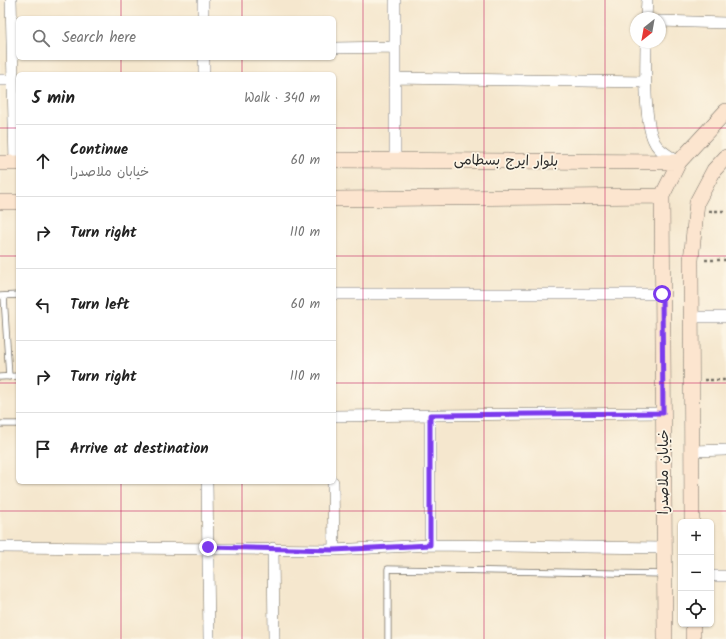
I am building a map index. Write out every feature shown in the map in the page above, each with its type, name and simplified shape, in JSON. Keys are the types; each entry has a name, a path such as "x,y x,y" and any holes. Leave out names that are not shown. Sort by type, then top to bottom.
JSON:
{"street":[{"path":"0,163 16,163 13,80 15,50 11,0"},
{"path":"203,0 203,16"},
{"path":"394,160 395,0"},
{"path":"646,12 647,0"},
{"path":"666,21 726,23"},
{"path":"336,48 395,47"},
{"path":"646,48 645,82 650,132 655,144 679,162"},
{"path":"204,60 204,72"},
{"path":"395,78 645,82"},
{"path":"0,80 13,80"},
{"name":"خیابان ملاصدرا","path":"665,639 662,196 679,162 726,112"},
{"name":"خیابان ملاصدرا","path":"692,519 693,451 691,380 691,260 698,202 714,170 726,157"},
{"name":"بلوار ایرج بسطامی","path":"336,160 679,162"},
{"path":"336,199 662,196"},
{"path":"0,202 16,202"},
{"path":"336,294 662,294"},
{"path":"691,317 726,317"},
{"path":"336,416 663,413"},
{"path":"430,415 430,545"},
{"path":"693,451 726,450"},
{"path":"207,484 209,639"},
{"path":"333,484 334,550"},
{"path":"0,547 208,547 334,550 430,545 664,548"},
{"path":"273,548 274,639"},
{"path":"714,576 726,576"},
{"path":"693,627 693,639"}],"lane":[{"path":"9,377 2,296 16,295"},
{"path":"0,377 16,376"},
{"path":"0,424 16,424"},
{"path":"388,639 388,569 664,574"}],"path":[{"path":"691,260 726,260"},
{"path":"691,380 726,380"}],"route":[{"path":"208,547 334,550 430,545 430,415 663,413 662,294"}]}
